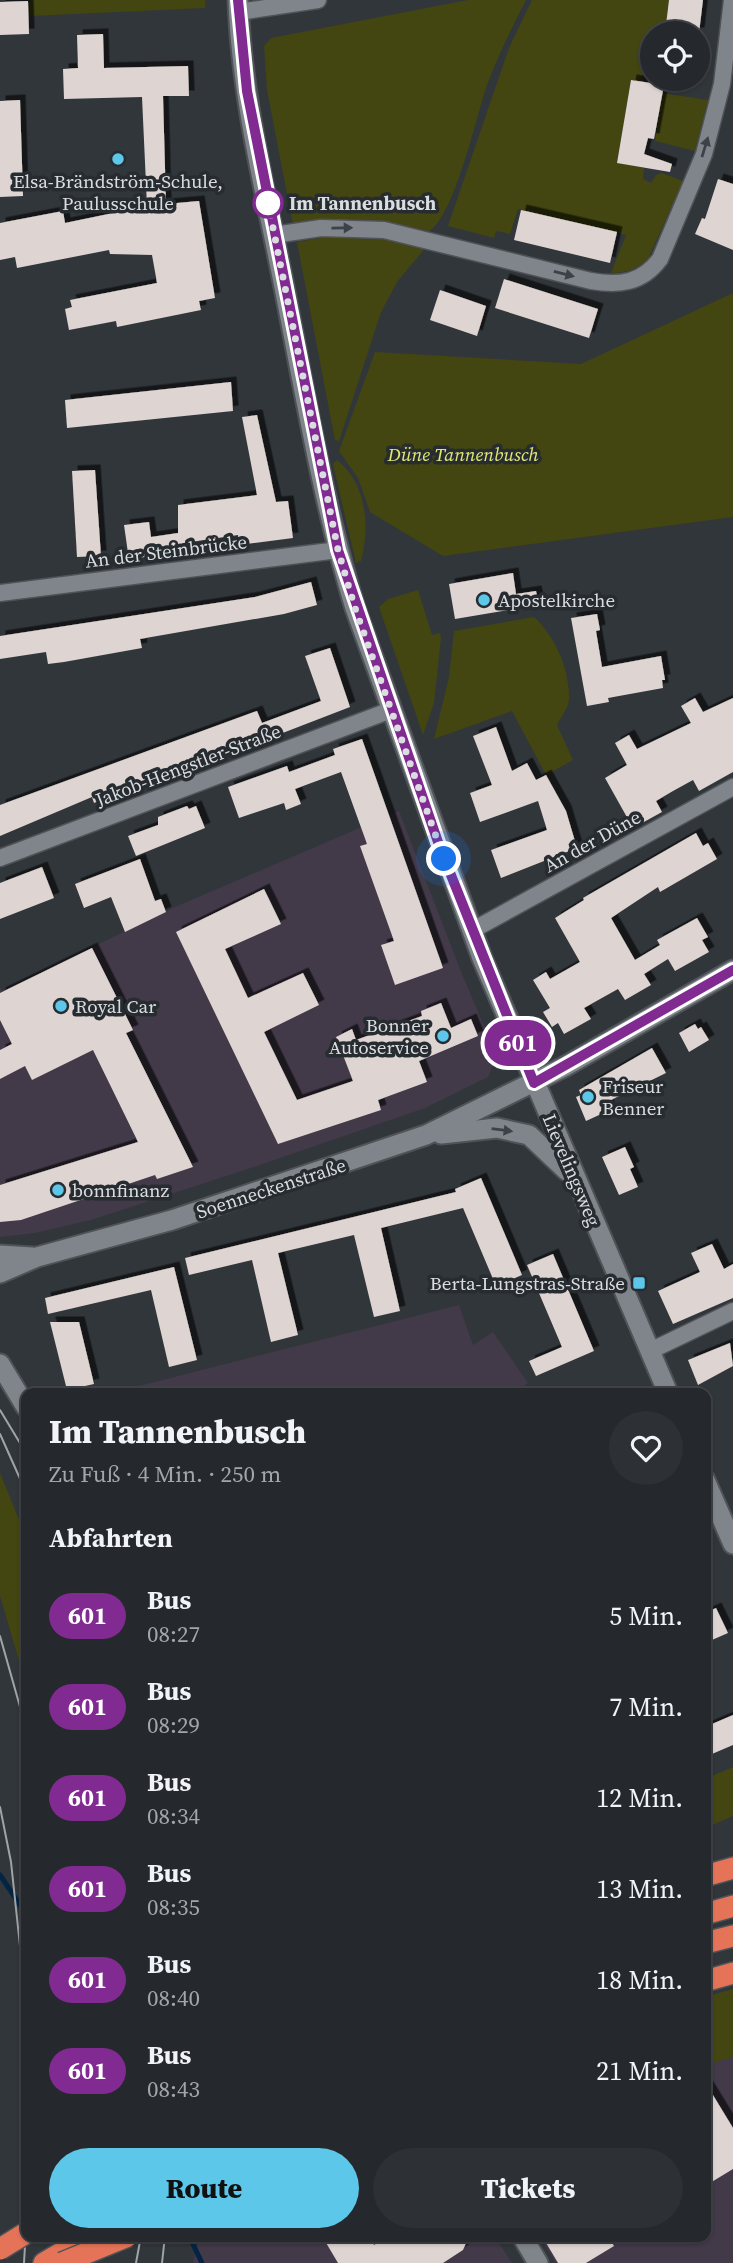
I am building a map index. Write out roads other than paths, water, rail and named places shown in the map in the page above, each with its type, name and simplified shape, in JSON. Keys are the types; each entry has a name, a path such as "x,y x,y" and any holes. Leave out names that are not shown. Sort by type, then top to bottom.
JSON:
{"highway":[{"path":"711,1874 733,1868"},
{"path":"711,1912 733,1906"},
{"path":"711,1942 733,1936"},
{"path":"711,1979 733,1973"},
{"path":"0,2249 21,2237"},
{"path":"44,2263 80,2242"},
{"path":"62,2263 113,2242"}],"street":[{"path":"239,6 318,0"},
{"path":"274,236 321,228 384,230 591,281 613,285 634,281 651,271 660,259 704,154 722,84 732,0"},
{"name":"Lievelingsweg","path":"239,6 247,91 338,550 391,710 471,931 666,1388"},
{"name":"An der Steinbrücke","path":"0,593 338,550"},
{"name":"Jakob-Hengstler-Straße","path":"0,859 391,710"},
{"name":"An der Düne","path":"471,931 733,787"},
{"path":"534,1083 733,970"},
{"name":"Soenneckenstraße","path":"2,1271 37,1257 159,1224 426,1135 534,1083"},
{"path":"426,1135 497,1128 529,1135 577,1182"},
{"path":"650,1350 733,1311"},
{"path":"0,1364 21,1399"},
{"path":"711,1494 733,1544"},
{"path":"526,2242 538,2263"}],"waterway":[{"path":"0,1875 21,1906"},
{"path":"192,2242 202,2263"}],"tram line":[{"path":"0,1410 21,1445"},
{"path":"0,1434 21,1481"},
{"path":"0,1636 21,1710"},
{"path":"0,1807 11,1862 21,1955"},
{"path":"24,2263 25,2242"},
{"path":"91,2263 92,2242"},
{"path":"136,2263 140,2242"},
{"path":"162,2263 164,2242"}],"place":[{"name":"Elsa-Brändström-Schule, Paulusschule","path":"118,159"},
{"name":"Im Tannenbusch","path":"268,203"},
{"name":"Apostelkirche","path":"484,600"},
{"name":"Royal Car","path":"61,1006"},
{"name":"Bonner Autoservice","path":"443,1036"},
{"name":"Friseur Benner","path":"588,1097"},
{"name":"bonnfinanz","path":"58,1190"},
{"name":"Berta-Lungstras-Straße","path":"639,1283"}],"park label":[{"name":"Düne Tannenbusch","path":"463,454"}]}
